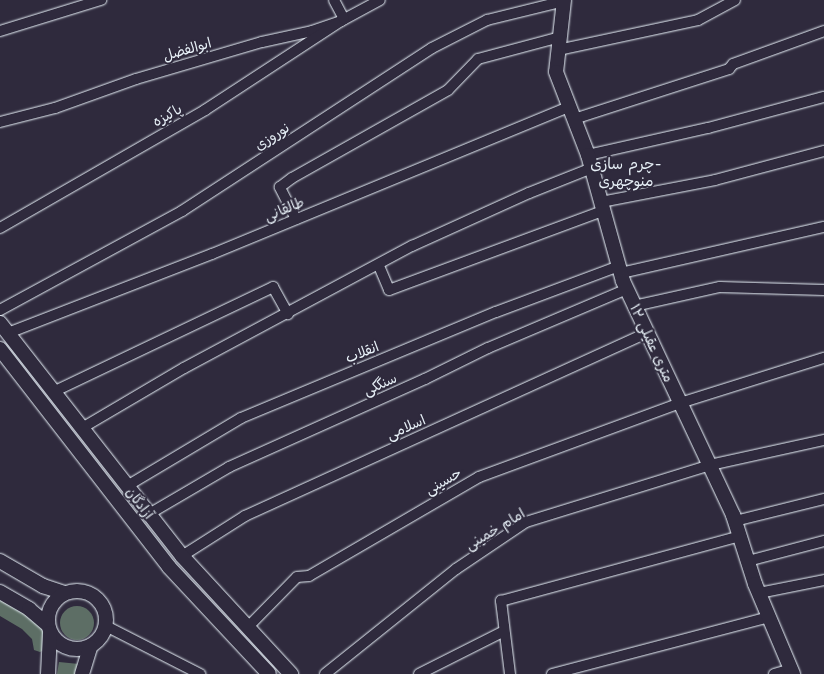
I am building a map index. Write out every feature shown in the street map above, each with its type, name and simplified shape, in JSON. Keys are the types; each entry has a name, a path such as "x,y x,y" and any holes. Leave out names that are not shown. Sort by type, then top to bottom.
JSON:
{"street":[{"path":"0,31 101,0"},
{"path":"334,0 344,19"},
{"name":"ابوالفضل","path":"0,122 55,108 136,79 262,42 312,31 344,19 380,0"},
{"path":"296,219 280,186 448,90 478,59 559,43 698,20 735,0"},
{"name":"۱۲ متری عقیلی","path":"564,1 556,72 590,161 620,269 634,306 735,521 759,593 792,672"},
{"name":"نوروزی","path":"0,310 182,211 432,48 486,20 564,1"},
{"name":"پاکیزه","path":"0,228 205,110 344,19"},
{"name":"طالقانی","path":"4,328 296,219 572,113 729,69 733,64 824,31"},
{"path":"82,428 184,368 379,266 418,243 529,192 590,161 824,97"},
{"path":"379,266 388,290 602,207 715,180 824,151"},
{"name":"انقلاب","path":"127,486 241,418 496,312 620,269 824,227"},
{"path":"54,392 273,287 288,314"},
{"path":"634,306 720,287 824,290"},
{"name":"سنگکی","path":"149,514 229,467 425,379 488,348 627,289"},
{"name":"آزادگان","path":"4,328 182,556 233,613 291,674"},
{"name":"اسلامی","path":"182,556 245,516 647,333"},
{"name":"آزادگان","path":"0,349 169,567 269,674"},
{"name":"حسینی","path":"247,628 296,578 309,576 479,477 680,403 824,358"},
{"name":"امام خمینی","path":"325,674 456,569 526,522 710,465 824,440"},
{"path":"735,521 824,499"},
{"path":"510,674 501,601 740,536"},
{"path":"748,561 824,540"},
{"path":"0,561 43,586 64,593 73,591 91,594 104,607 106,626 97,642 90,647 71,649 63,646 49,628 29,609 0,592"},
{"path":"759,593 824,580"},
{"path":"48,674 51,606 64,593"},
{"path":"222,624 233,613"},
{"path":"552,674 769,617"},
{"path":"106,626 200,674"},
{"path":"419,674 504,631"},
{"path":"82,674 90,647"},
{"path":"774,674 792,672"}],"green space":[{"path":"0,598 34,618 44,630 46,639 45,649 40,652 34,650 32,639 22,629 0,616"},
{"path":"74,606 80,606 89,611 93,617 93,629 89,635 80,640 74,640 65,635 60,626 60,620 65,611"},
{"path":"59,662 79,664 79,674 57,674"}],"district":[{"name":"چرم سازی- منوچهری","path":"626,170"}]}
